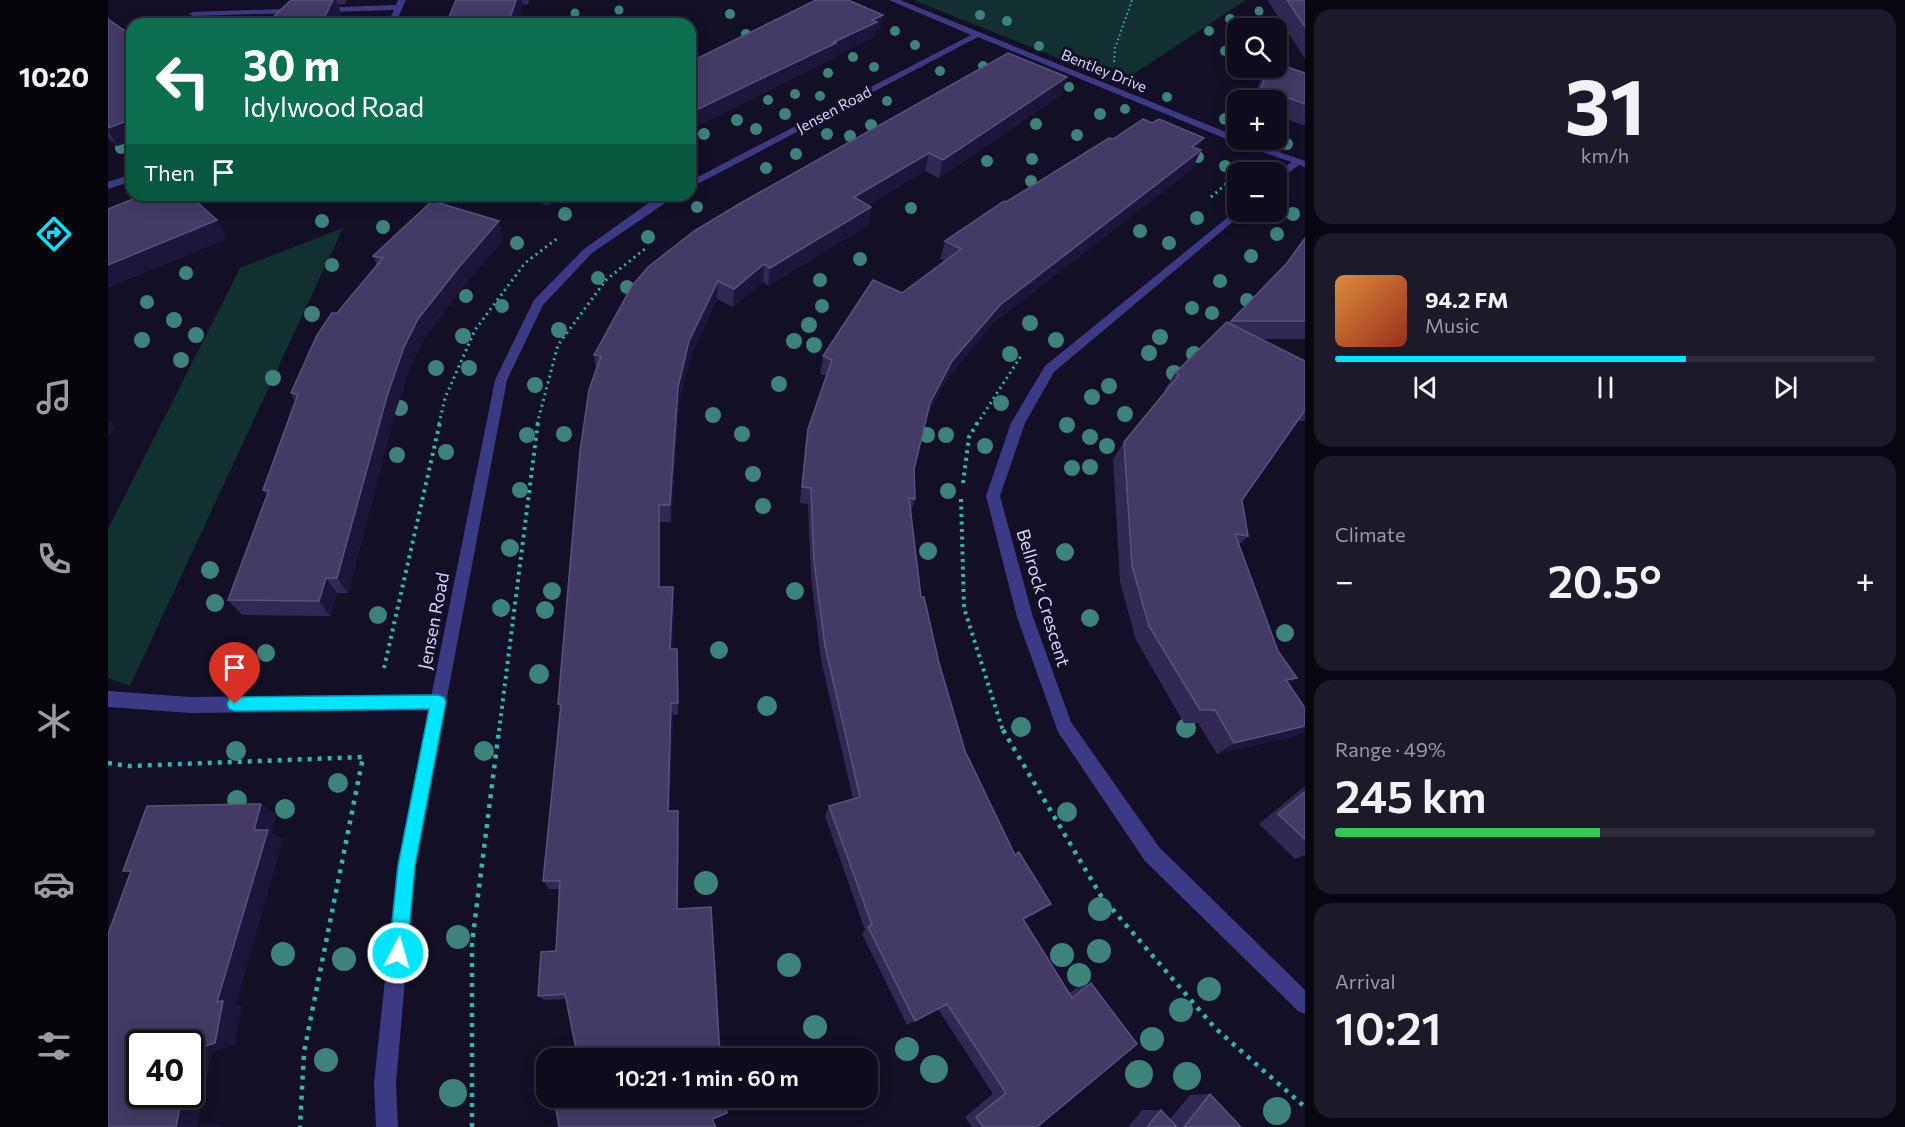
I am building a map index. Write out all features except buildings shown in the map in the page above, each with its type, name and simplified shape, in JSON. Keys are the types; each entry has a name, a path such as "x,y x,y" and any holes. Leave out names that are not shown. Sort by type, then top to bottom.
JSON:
{"street":[{"name":"Bentley Drive","path":"893,0 1232,138 1301,163"},
{"path":"193,14 401,4 394,18"},
{"name":"Jensen Road","path":"696,182 978,34"},
{"path":"1287,172 1301,163"},
{"path":"108,186 126,179"},
{"name":"Jensen Road","path":"387,1127 385,1083 406,866 501,380 538,303 588,251 660,201"},
{"name":"Bellrock Crescent","path":"1227,221 1049,369 1018,423 993,496 1025,616 1064,726 1152,854 1305,1004"},
{"path":"108,699 190,705 438,702"}],"path":[{"path":"847,0 867,8"},
{"path":"1114,70 1115,48 1132,0"},
{"path":"1202,204 1227,183"},
{"path":"472,1127 471,943 538,419 558,345 606,280 651,244"},
{"path":"1025,353 1016,361 969,437 960,506 964,608 1005,736 1101,896 1215,1028 1305,1107"},
{"path":"108,763 129,766 363,757 304,1052 300,1127"}],"green space":[{"path":"913,0 1246,0 1120,83"},
{"path":"343,228 130,686 108,678 108,529 240,268"}],"route":[{"path":"235,704 438,702 406,866 398,953"}]}
